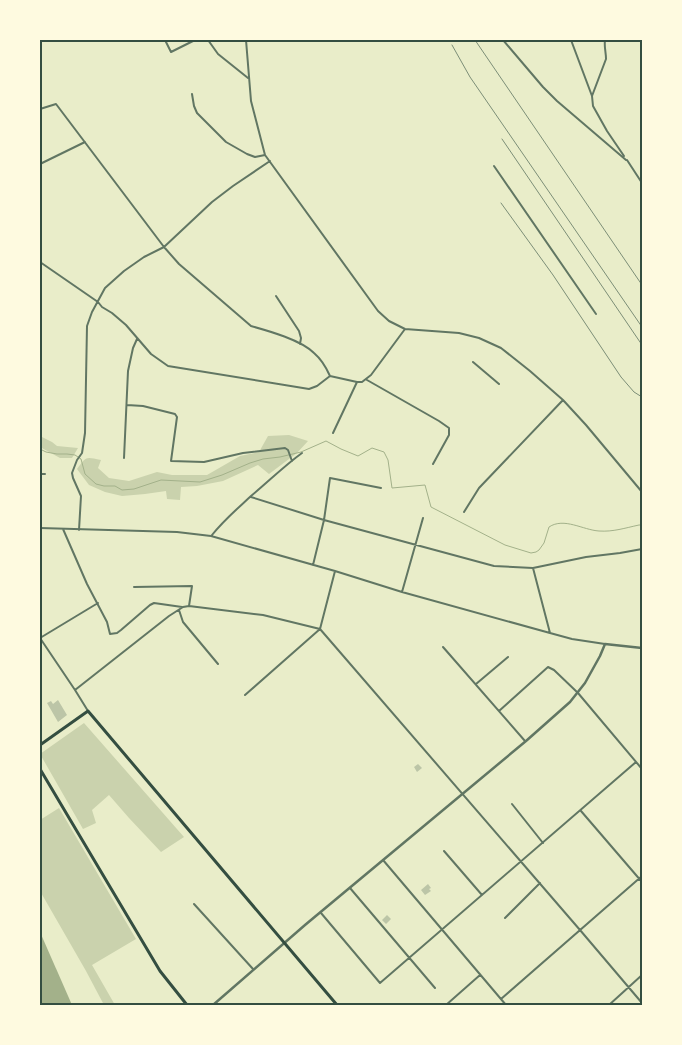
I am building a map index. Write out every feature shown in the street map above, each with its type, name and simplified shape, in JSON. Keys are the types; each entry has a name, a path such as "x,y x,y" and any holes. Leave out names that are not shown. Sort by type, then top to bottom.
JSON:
{"main road":[{"path":"40,745 88,711 337,1005"},
{"path":"40,769 160,971 187,1005"}],"street":[{"path":"165,40 171,52 195,40"},
{"path":"208,40 218,54 248,78"},
{"path":"246,40 251,101 266,155 378,311 389,321 405,328 460,334 479,338 502,348 563,400 642,492"},
{"path":"504,40 557,101 626,160"},
{"path":"571,40 592,96 593,106 642,183"},
{"path":"592,96 606,59 605,40"},
{"path":"192,94 197,113 226,142 255,157 266,155"},
{"path":"40,109 56,104 164,247 179,264 251,326 266,330 309,348 324,364 330,376"},
{"path":"40,164 85,142"},
{"path":"79,530 81,496 72,473 82,453 85,433 88,326 98,302 106,288 124,271 144,257 164,247 212,202 270,161"},
{"path":"494,166 596,314"},
{"path":"40,262 112,313 126,325 151,354 168,366 309,389 318,386 330,376"},
{"path":"276,296 299,331 300,344"},
{"path":"330,376 357,382 367,380 405,328"},
{"path":"124,458 128,371 133,348 138,338"},
{"path":"473,362 499,384"},
{"path":"367,380 449,428 449,435 433,464"},
{"path":"333,433 357,382"},
{"path":"464,512 480,488 563,400"},
{"path":"126,405 143,406 175,414 177,417 171,461 204,462 243,453 285,448 289,452 291,459"},
{"path":"211,536 227,518 291,459 302,453"},
{"path":"40,474 45,474"},
{"path":"313,565 324,520 330,478 381,488"},
{"path":"251,497 324,520 494,566 533,568 642,548"},
{"path":"402,592 423,518"},
{"path":"40,528 177,532 211,536 572,639 642,648"},
{"path":"63,530 87,584 107,622 110,634 122,630 154,603 263,615 320,629 642,1003"},
{"path":"533,568 550,633"},
{"path":"245,695 320,629 335,571"},
{"path":"134,587 192,586 189,606"},
{"path":"88,711 40,638 98,603"},
{"path":"75,690 183,607"},
{"path":"179,610 183,622 218,664"},
{"path":"213,1005 253,969 570,702 578,693 606,644"},
{"path":"443,647 526,741"},
{"path":"476,684 508,657"},
{"path":"500,711 548,667 554,670 578,693 642,769"},
{"path":"321,912 380,983 636,762"},
{"path":"512,804 543,843"},
{"path":"580,811 641,878 642,882"},
{"path":"444,851 482,895"},
{"path":"383,860 506,1005"},
{"path":"501,999 641,878"},
{"path":"504,918 540,883"},
{"path":"350,888 436,988"},
{"path":"194,904 253,969"},
{"path":"446,1005 481,975"},
{"path":"609,1005 642,975"}],"shaded area":[{"path":"289,435 308,441 297,453 269,474 258,465 223,481 181,487 180,500 167,499 166,491 122,496 105,492 89,485 77,469 89,458 101,460 98,468 109,478 129,481 157,472 172,475 207,475 240,456 259,452 268,436"},
{"path":"40,436 57,446 78,448 72,458 60,458 40,447"},
{"path":"84,723 184,837 161,852 109,795 92,810 96,823 83,829 40,754"},
{"path":"59,808 136,939 92,965 115,1005 104,1005 40,891 40,820"},
{"path":"40,932 72,1005 40,1005"}],"building":[{"path":"58,700 67,715 58,722 47,703 51,701 53,704"},
{"path":"418,764 422,768 417,772 414,767"},
{"path":"428,884 431,891 425,895 421,890"},
{"path":"387,915 391,919 386,924 382,920"}],"waterway":[{"path":"40,449 57,454 75,455 81,459 85,474 96,484 115,486 122,490 134,489 161,480 200,482 263,459 301,452 326,441 358,456 372,448 384,452 388,460 392,488 425,485 431,507 505,545 531,553 539,550 544,543 549,527 555,524 561,523 604,531 642,525"}],"railway":[{"path":"475,40 642,285"},
{"path":"452,45 470,77 642,327"},
{"path":"502,139 642,345"},
{"path":"501,203 553,275 621,377 634,392 642,397"}]}
